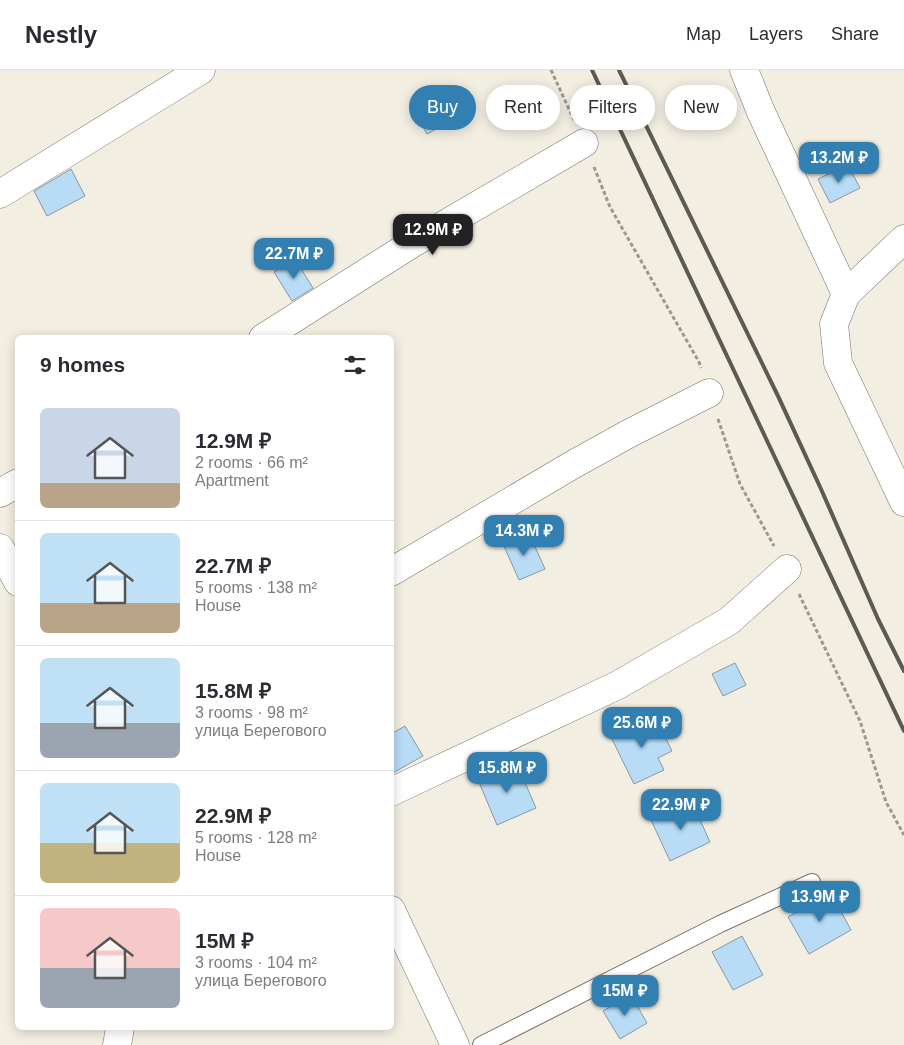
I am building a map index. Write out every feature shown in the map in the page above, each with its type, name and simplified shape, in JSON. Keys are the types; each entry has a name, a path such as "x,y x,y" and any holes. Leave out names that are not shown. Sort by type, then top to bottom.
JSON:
{"street":[{"path":"0,194 201,70"},
{"path":"744,70 765,120 846,294"},
{"path":"268,335 413,243 584,143"},
{"path":"904,239 846,294 834,324 838,363 904,502"},
{"path":"394,570 574,464 709,393"},
{"path":"0,493 15,485"},
{"path":"0,548 15,576"},
{"path":"394,791 618,685 729,621 787,569"},
{"path":"394,916 455,1045"},
{"path":"117,1045 120,1030"}],"lane":[{"path":"481,1045 720,924 812,882"}],"path":[{"path":"551,70 610,207 699,362 740,484 787,569 860,720 886,802 904,835"}],"building":[{"path":"425,130 434,130 427,134"},
{"path":"848,165 860,188 830,203 818,179"},
{"path":"71,169 85,196 47,216 34,191"},
{"path":"295,259 313,288 292,301 274,272"},
{"path":"529,533 545,569 519,580 503,544"},
{"path":"735,663 746,685 723,696 712,674"},
{"path":"655,716 672,751 658,758 664,770 634,784 611,737"},
{"path":"405,726 423,756 394,772 394,732"},
{"path":"517,764 536,808 497,825 478,780"},
{"path":"692,802 710,842 670,861 651,820"},
{"path":"831,893 851,930 809,954 788,917"},
{"path":"742,936 763,975 733,990 712,952"},
{"path":"631,995 647,1023 620,1039 603,1011"}],"railway":[{"path":"592,70 904,731"},
{"path":"619,70 778,396 878,619 904,671"}]}
